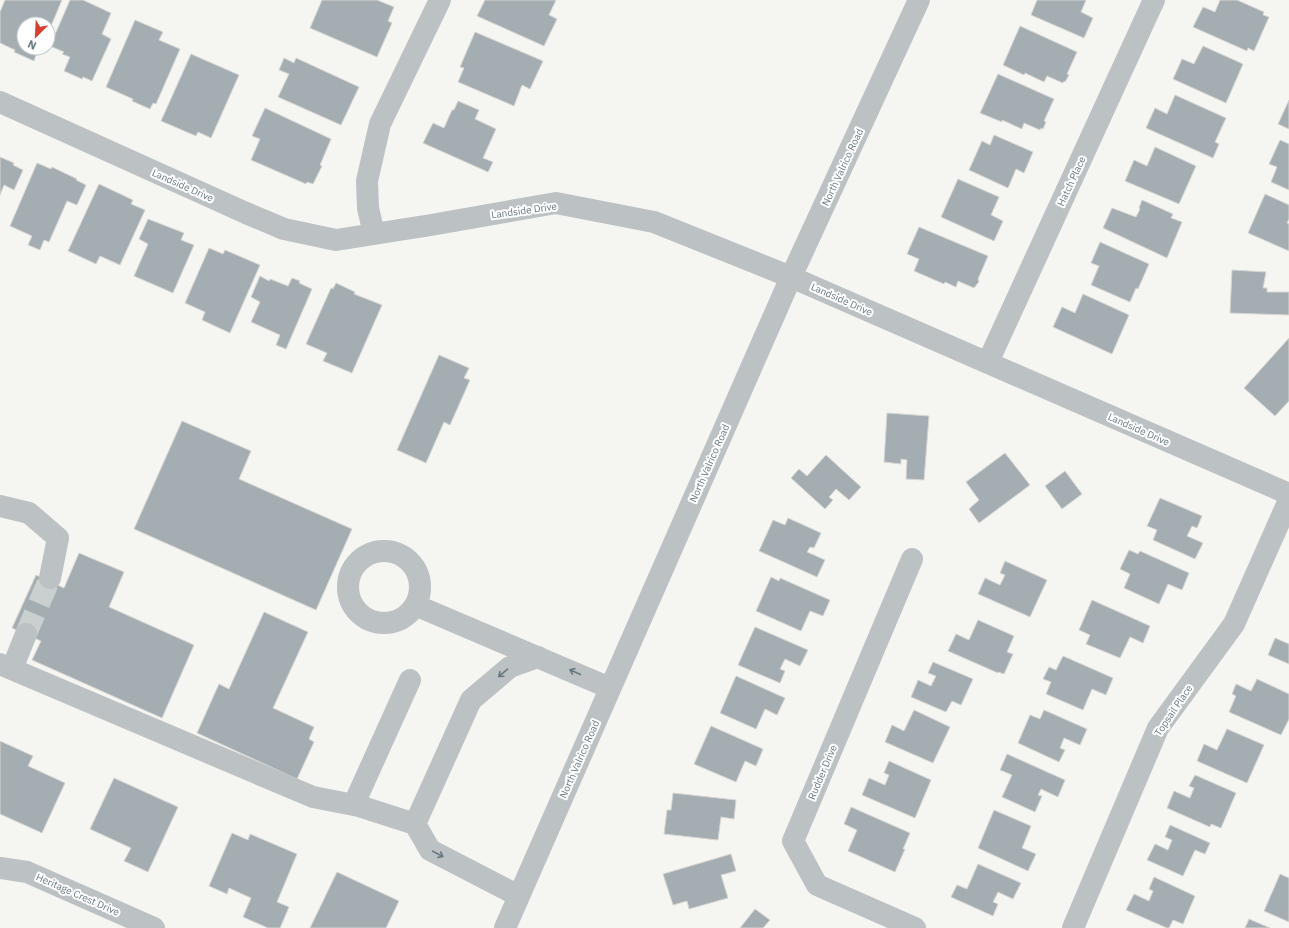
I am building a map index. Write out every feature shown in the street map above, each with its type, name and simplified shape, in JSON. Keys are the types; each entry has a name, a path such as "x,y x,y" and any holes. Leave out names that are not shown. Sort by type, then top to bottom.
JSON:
{"street":[{"path":"374,234 368,208 366,181 380,124 440,0"},
{"name":"North Valrico Road","path":"505,928 791,276 919,0"},
{"name":"Hatch Place","path":"988,362 1154,0"},
{"name":"Landside Drive","path":"0,102 284,229 336,240 556,203 654,222 791,276 1289,494"},
{"name":"Topsail Place","path":"1073,928 1158,728 1234,624 1289,500"},
{"path":"0,506 29,513 58,538 50,578"},
{"name":"Rudder Drive","path":"912,559 793,841 817,885 915,928"},
{"path":"416,605 610,688"},
{"path":"26,634 6,667 312,796 359,806 415,824 430,850 519,896"},
{"path":"415,824 471,700 510,667 538,657"},
{"path":"359,806 358,795 410,680"},
{"name":"Heritage Crest Drive","path":"0,868 27,872 154,928"}],"building":[{"path":"5,0 62,0 55,16 16,16 16,53 14,52 15,50 0,43 0,12"},
{"path":"70,0 83,0 111,13 102,34 111,39 92,81 83,77 82,79 64,71 70,57 62,54 64,52 56,49 56,32"},
{"path":"322,0 377,0 394,7 388,21 392,23 377,57 310,28"},
{"path":"485,0 556,0 549,15 557,19 544,46 477,16"},
{"path":"1037,0 1086,0 1081,12 1093,18 1084,38 1031,15"},
{"path":"1220,0 1237,0 1264,12 1263,15 1269,17 1254,51 1248,48 1247,51 1193,27 1203,7 1215,12"},
{"path":"135,20 163,32 159,40 180,49 156,104 153,103 150,109 132,101 133,99 106,87"},
{"path":"1020,26 1077,52 1065,82 1064,81 1063,83 1047,76 1044,82 1003,65"},
{"path":"475,32 543,61 530,89 522,85 514,106 458,82 464,68 460,67"},
{"path":"1203,46 1243,64 1226,103 1173,79 1182,59 1194,64"},
{"path":"191,54 239,75 211,138 198,132 196,136 161,121"},
{"path":"23,56 36,56 34,61"},
{"path":"284,58 294,63 296,58 359,87 341,125 278,97 289,74 279,70"},
{"path":"998,74 1054,99 1044,121 1046,122 1043,129 1041,128 1040,130 1024,123 1022,129 1002,120 1002,122 980,113"},
{"path":"1175,95 1226,118 1215,142 1219,144 1213,158 1146,128 1155,108 1167,114"},
{"path":"1289,100 1289,129 1278,124"},
{"path":"458,101 479,110 475,119 496,129 483,158 493,162 488,172 423,143 433,123 444,128"},
{"path":"265,108 331,139 320,165 322,166 313,184 307,182 306,184 251,160 260,139 252,136"},
{"path":"994,135 1033,152 1024,173 1016,169 1008,188 969,170 982,141 990,145"},
{"path":"1280,140 1289,144 1289,190 1271,182 1277,167 1269,164"},
{"path":"1155,147 1196,166 1179,204 1125,181 1134,160 1147,166"},
{"path":"0,157 14,163 13,165 23,170 14,190 4,185 0,195"},
{"path":"37,163 51,169 52,167 86,185 77,205 67,201 49,242 44,240 40,250 28,245 32,236 10,226"},
{"path":"958,179 999,197 991,215 1003,221 994,241 941,217"},
{"path":"99,184 133,200 131,204 145,210 120,265 100,256 96,264 68,251"},
{"path":"1265,194 1289,205 1289,219 1287,223 1289,224 1289,251 1248,233"},
{"path":"1142,200 1173,214 1171,218 1182,222 1167,258 1103,228 1112,208 1136,217"},
{"path":"148,219 184,233 181,240 194,245 173,293 134,276 148,244 139,239"},
{"path":"919,227 988,256 978,279 979,282 974,288 958,281 956,287 945,282 944,284 914,271 919,259 907,254"},
{"path":"1100,242 1149,264 1138,289 1136,288 1130,302 1091,285 1099,266 1091,263"},
{"path":"209,248 223,254 225,250 260,265 230,333 202,320 205,312 185,303"},
{"path":"1232,270 1266,272 1263,288 1267,288 1267,292 1289,292 1289,315 1230,313"},
{"path":"260,276 269,281 270,279 288,286 292,278 300,281 299,283 312,289 286,349 276,345 280,335 251,322 260,302 251,297"},
{"path":"336,283 355,292 354,294 382,305 352,373 323,361 327,353 306,344 331,288 333,289"},
{"path":"1083,294 1129,315 1112,354 1053,327 1062,307 1075,313"},
{"path":"1289,338 1289,401 1275,416 1244,388"},
{"path":"439,355 469,368 464,378 470,380 450,425 444,422 426,463 397,450"},
{"path":"887,413 929,416 924,480 906,479 907,460 901,459 901,464 884,462"},
{"path":"182,421 251,451 239,479 352,529 316,610 134,529"},
{"path":"1005,453 1030,485 979,523 969,509 979,500 966,482"},
{"path":"826,455 861,487 849,500 836,489 829,497 833,500 825,509 791,478 799,469 807,476"},
{"path":"1065,471 1082,494 1062,509 1045,486"},
{"path":"1160,498 1202,516 1197,528 1192,526 1187,536 1203,543 1195,559 1153,540 1157,530 1147,526"},
{"path":"788,518 821,533 814,548 810,547 807,552 825,560 817,577 759,551 773,520 785,525"},
{"path":"1129,550 1138,554 1140,551 1189,573 1182,590 1168,584 1159,604 1124,588 1130,574 1120,569"},
{"path":"79,553 124,572 109,607 194,645 162,718 32,660 41,641 12,628 36,575 64,588"},
{"path":"1005,561 1047,580 1030,617 978,594 985,578 1000,585 1005,575 1000,573"},
{"path":"771,577 779,581 780,578 830,600 823,616 810,611 801,631 756,611"},
{"path":"1092,600 1150,626 1143,643 1130,637 1120,658 1086,644 1090,635 1079,630"},
{"path":"264,612 308,632 273,708 314,727 309,739 314,742 297,779 197,733 219,684 229,689"},
{"path":"978,620 1014,636 1007,652 1013,654 1004,674 998,673 948,651 956,634 969,640"},
{"path":"755,627 808,650 800,666 785,659 780,669 785,671 780,683 738,665"},
{"path":"1275,638 1289,644 1289,664 1268,655"},
{"path":"1063,656 1113,678 1106,695 1092,689 1083,710 1046,694 1051,682 1043,679 1049,667 1056,670"},
{"path":"933,662 973,679 961,705 952,701 946,712 911,697 918,680 931,686 936,676 928,673"},
{"path":"736,676 785,698 777,715 765,709 756,729 720,713"},
{"path":"1257,679 1289,694 1289,719 1281,735 1229,712 1236,696 1232,694 1236,684 1251,691"},
{"path":"914,710 950,727 933,763 885,742 892,725 904,731"},
{"path":"1044,710 1087,729 1080,745 1064,738 1060,748 1065,750 1059,762 1018,743 1030,715 1040,719"},
{"path":"711,726 763,749 756,766 745,761 736,782 694,764"},
{"path":"1227,729 1264,745 1247,783 1197,761 1204,744 1217,750"},
{"path":"0,741 33,756 28,766 65,783 42,833 0,814"},
{"path":"1007,754 1065,780 1058,797 1041,789 1038,795 1042,796 1035,812 1002,797 1012,775 1000,770"},
{"path":"889,761 931,780 915,818 862,795 869,778 885,785 889,775 884,773"},
{"path":"1195,775 1236,793 1221,828 1211,824 1210,827 1167,808 1174,791 1190,798 1194,788 1189,786"},
{"path":"114,778 178,807 148,872 124,861 131,848 90,829"},
{"path":"673,793 736,800 734,819 721,817 718,840 664,834 667,810 671,810"},
{"path":"851,807 910,833 895,872 848,851 857,830 844,824"},
{"path":"994,810 1031,826 1022,848 1036,854 1028,871 978,848"},
{"path":"1170,825 1210,843 1205,854 1195,850 1183,876 1147,860 1155,844 1168,850 1172,840 1165,837"},
{"path":"232,833 248,840 250,834 297,854 277,902 289,907 280,928 268,928 243,917 251,898 229,888 227,894 209,886"},
{"path":"731,854 736,871 721,875 728,898 689,909 687,901 673,905 663,874"},
{"path":"978,864 1021,883 1013,899 998,892 993,902 998,904 993,916 951,897 957,885 967,889"},
{"path":"337,872 399,901 386,928 310,928"},
{"path":"1280,874 1289,878 1289,922 1264,911"},
{"path":"1154,877 1195,896 1183,924 1173,920 1169,928 1167,928 1126,910 1134,894 1149,901 1153,891 1149,889"},
{"path":"755,909 770,920 763,928 740,928"},
{"path":"1249,919 1270,928 1245,928"}],"tunnel":[{"path":"26,634 50,578"}]}
